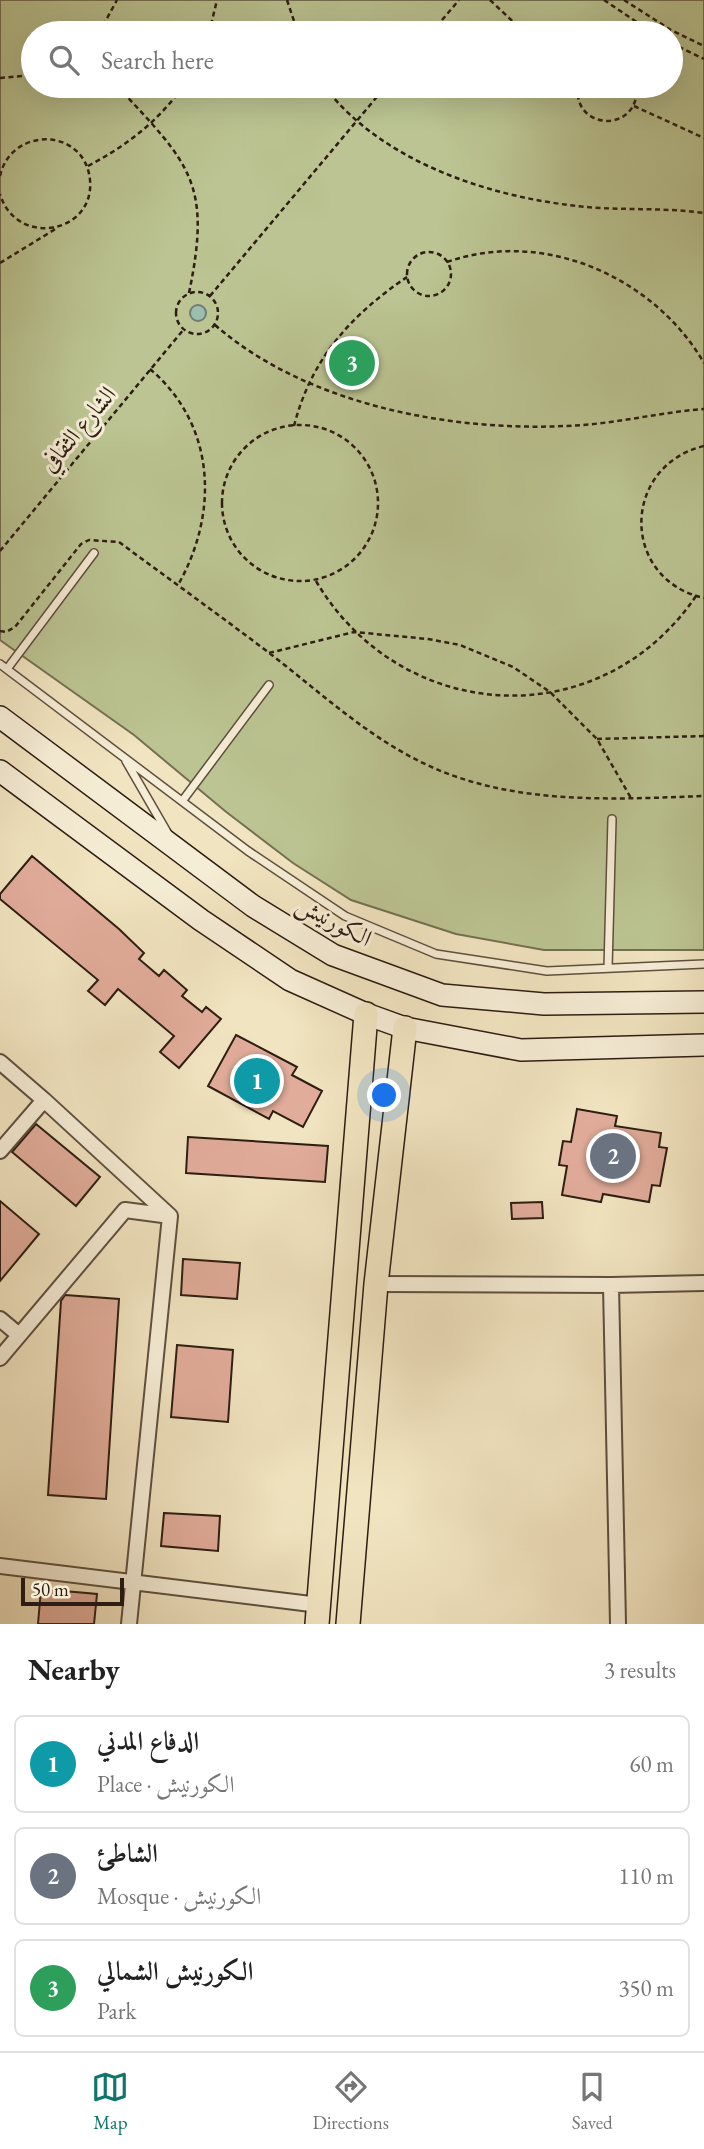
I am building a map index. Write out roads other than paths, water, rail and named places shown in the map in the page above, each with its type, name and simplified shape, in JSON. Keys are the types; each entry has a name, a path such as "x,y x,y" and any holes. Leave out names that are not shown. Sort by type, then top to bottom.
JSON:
{"main road":[{"name":"الكورنيش","path":"0,717 254,906 333,955 442,995 544,1004 704,1002"},
{"path":"0,771 201,920 290,980 366,1014 405,1028 521,1050 704,1045"},
{"path":"318,1615 366,1014"},
{"path":"348,1624 376,1284 405,1028"}],"street":[{"path":"0,1062 170,1216"},
{"path":"0,1151 44,1100"},
{"path":"0,1358 125,1210 170,1216"},
{"path":"129,1624 170,1216"},
{"path":"376,1284 704,1283"},
{"path":"611,1285 618,1624"},
{"path":"0,1319 19,1335"},
{"path":"0,1566 133,1584 318,1615"}],"lane":[{"path":"7,669 94,553"},
{"path":"0,664 183,800 248,852 345,916 436,954 547,971 704,964"},
{"path":"183,800 269,685"},
{"path":"124,757 176,848"},
{"path":"608,968 612,819"}],"place":[{"name":"الكورنيش الشمالي","path":"352,363"},
{"name":"الدفاع المدني","path":"257,1081"},
{"name":"الشاطئ","path":"613,1156"}]}
